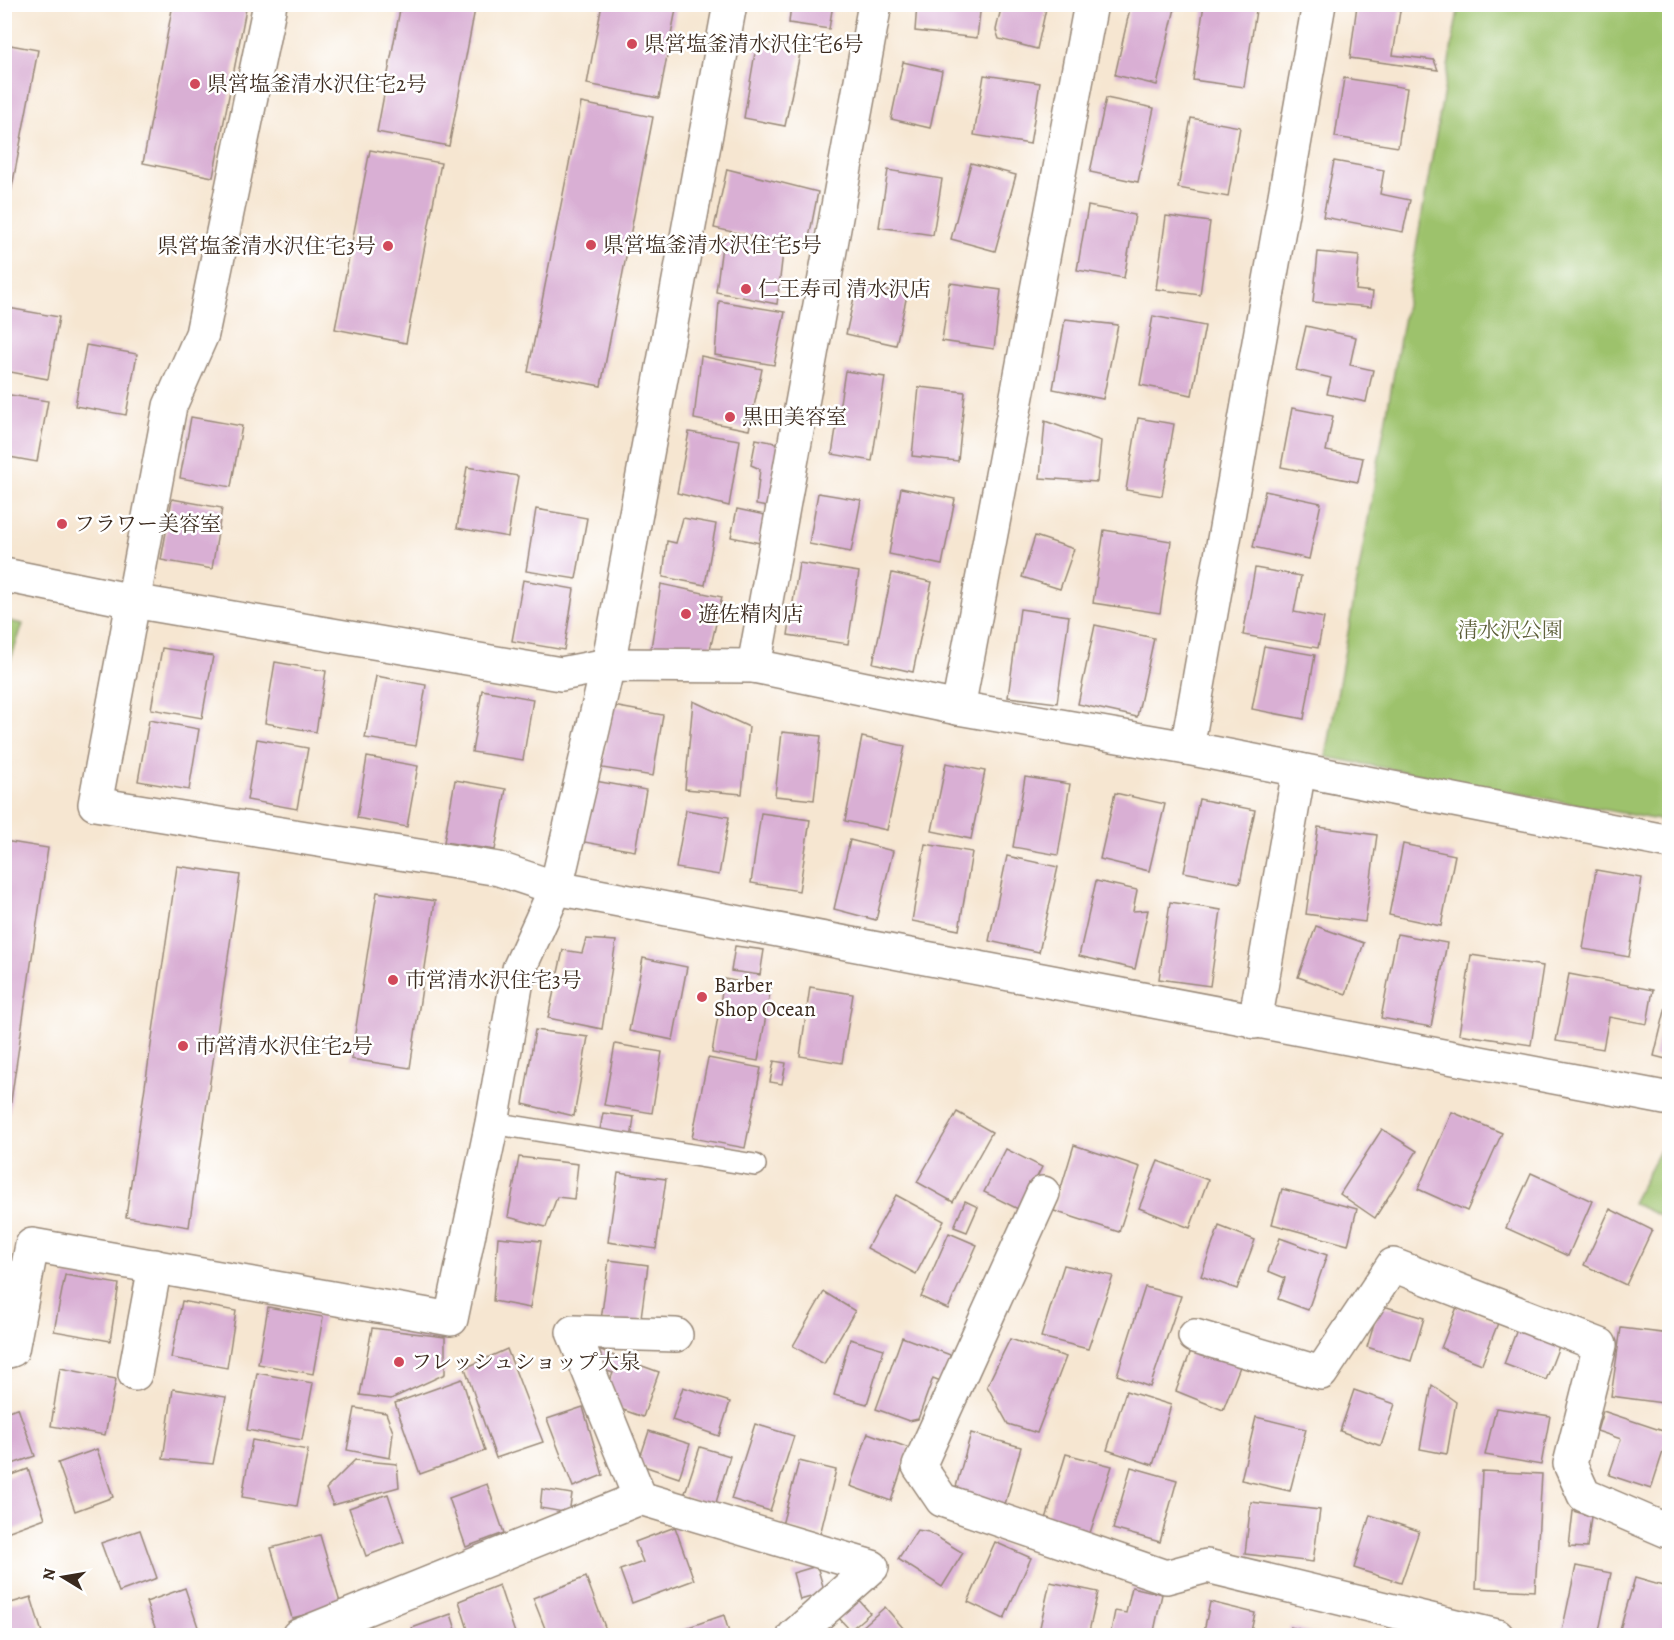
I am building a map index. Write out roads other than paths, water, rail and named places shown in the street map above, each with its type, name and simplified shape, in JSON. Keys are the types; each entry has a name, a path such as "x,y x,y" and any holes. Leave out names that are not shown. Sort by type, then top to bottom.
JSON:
{"street":[{"path":"270,4 202,334 170,406 95,804 499,869 556,888 1670,1099"},
{"path":"4,1352 12,1350 32,1245 451,1319 492,1123 519,969 556,888 608,665 730,4"},
{"path":"754,666 876,4"},
{"path":"958,708 1091,4"},
{"path":"1187,748 1318,4"},
{"path":"4,574 133,601 561,674 608,665 754,666 958,708 1187,748 1670,842"},
{"path":"1255,1022 1299,770"},
{"path":"1043,1193 919,1466 942,1500 1166,1577 1207,1566 1497,1635"},
{"path":"1195,1336 1321,1373 1393,1265 1600,1346 1570,1464 1584,1495 1670,1532"},
{"path":"135,1374 155,1266"},
{"path":"639,1498 573,1332 676,1335"},
{"path":"298,1635 639,1498 872,1567 794,1635"}],"lane":[{"path":"492,1123 754,1165"}],"place":[{"name":"県営塩釜清水沢住宅6号","path":"632,44"},
{"name":"県営塩釜清水沢住宅2号","path":"195,84"},
{"name":"県営塩釜清水沢住宅5号","path":"591,245"},
{"name":"県営塩釜清水沢住宅3号","path":"388,246"},
{"name":"仁王寿司 清水沢店","path":"746,289"},
{"name":"黒田美容室","path":"730,417"},
{"name":"フラワー美容室","path":"62,524"},
{"name":"遊佐精肉店","path":"686,614"},
{"name":"市営清水沢住宅3号","path":"393,980"},
{"name":"Barber Shop Ocean","path":"702,997"},
{"name":"市営清水沢住宅2号","path":"183,1046"},
{"name":"フレッシュショップ大泉","path":"399,1362"}],"park label":[{"name":"清水沢公園","path":"1510,630"}]}
